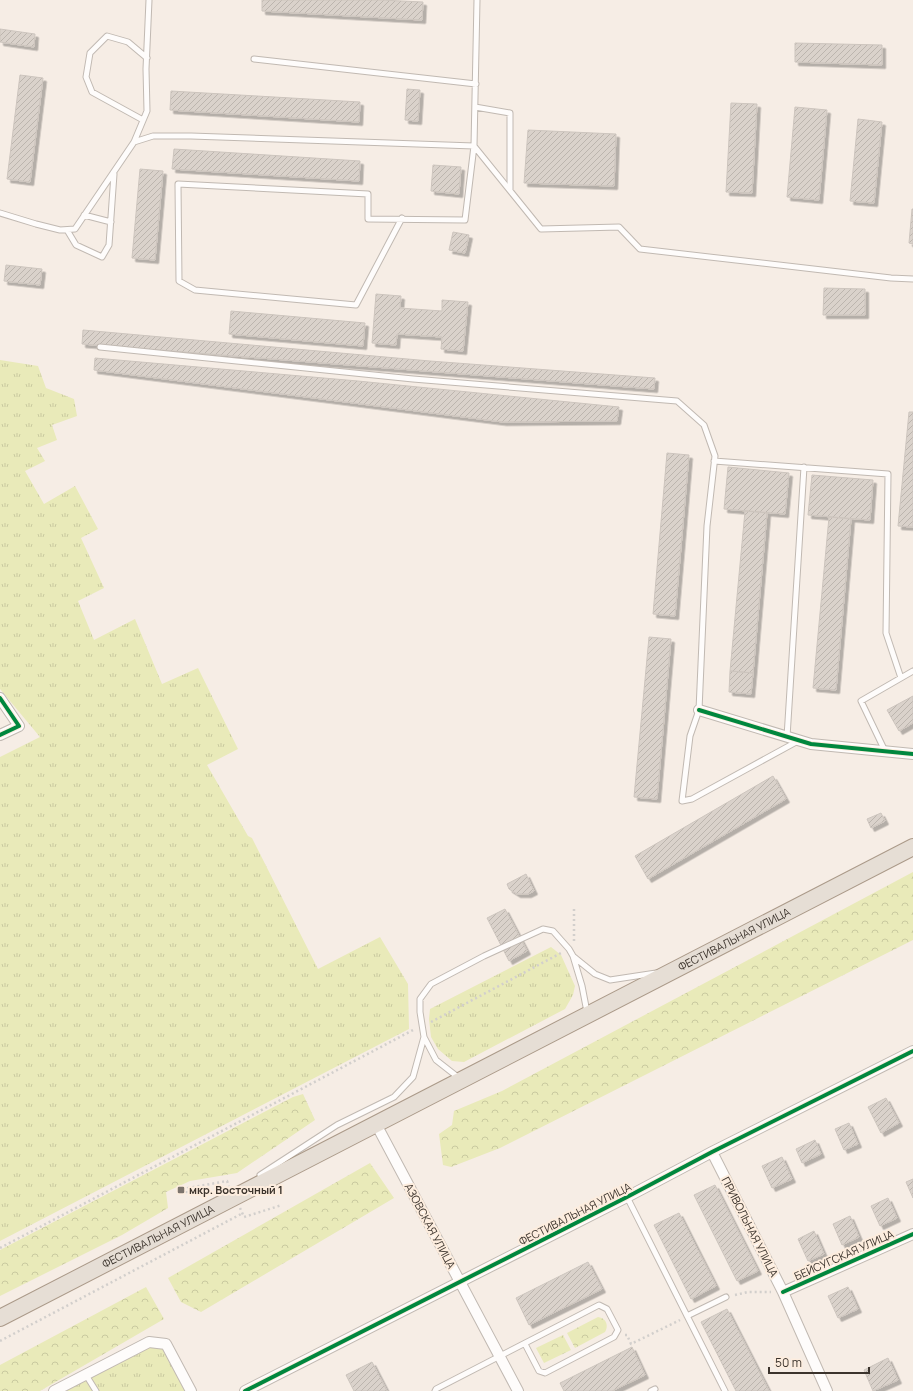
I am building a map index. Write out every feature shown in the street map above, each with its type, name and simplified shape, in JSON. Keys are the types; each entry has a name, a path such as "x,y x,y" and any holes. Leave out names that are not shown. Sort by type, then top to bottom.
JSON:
{"main road":[{"name":"ФЕСТИВАЛЬНАЯ УЛИЦА","path":"0,1318 913,847"}],"street":[{"path":"0,698 19,726 0,735"},
{"path":"699,710 811,744 913,754"},
{"name":"ФЕСТИВАЛЬНАЯ УЛИЦА","path":"245,1391 460,1283 712,1152 913,1051"},
{"name":"АЗОВСКАЯ УЛИЦА","path":"376,1124 518,1391"},
{"name":"ПРИВОЛЬНАЯ УЛИЦА","path":"712,1152 783,1292 827,1391"},
{"name":"БЕЙСУГСКАЯ УЛИЦА","path":"783,1292 913,1234"},
{"path":"54,1391 149,1342 166,1344 191,1391"}],"lane":[{"path":"0,213 60,230 75,229 134,142 147,111 149,0"},
{"path":"402,218 356,305 195,290 179,281 178,184 368,194 368,219 402,218 465,220 474,146 477,0"},
{"path":"143,120 92,92 86,77 90,53 107,36 128,42 147,58"},
{"path":"254,59 476,84"},
{"path":"475,107 510,112 510,190"},
{"path":"134,142 154,136 184,136 474,146 541,229 619,227 640,249 913,279"},
{"path":"67,230 76,245 102,257 109,246 114,172"},
{"path":"84,215 111,222"},
{"path":"100,347 413,379 678,401 704,425 714,456 707,526 699,710 690,736 682,801 692,799 799,741"},
{"path":"714,461 888,474 886,632 901,678"},
{"path":"787,737 804,467"},
{"path":"885,752 862,701 913,671"},
{"path":"461,1080 436,1060 424,1037 421,1026 420,999 431,984 484,956 544,928 553,931 569,949 573,956 582,986 587,1015"},
{"path":"573,956 595,974 610,980 673,971"},
{"path":"203,1213 337,1125 394,1097 413,1077 424,1037"},
{"path":"627,1197 726,1391"},
{"path":"687,1316 726,1298"},
{"path":"435,1391 436,1389 599,1305 607,1309 618,1330 614,1337 545,1373 539,1371 525,1344"},
{"path":"86,1375 96,1391"}],"path":[{"path":"0,1248 569,949 574,944 574,908"},
{"path":"0,1341 243,1214"},
{"path":"726,1298 748,1292 783,1292"},
{"path":"616,1334 627,1335 632,1344 687,1316"}],"green space":[{"path":"0,360 38,366 46,388 74,399 77,416 52,425 57,440 37,448 45,461 25,471 44,504 75,486 98,529 81,538 104,588 78,601 94,640 135,619 162,684 198,668 238,749 207,765 248,836 252,838 318,969 380,937 408,984 409,1029 0,1241 0,757 40,737 0,689"},
{"path":"913,872 913,940 500,1148 451,1167 443,1165 439,1134 452,1125 454,1111 502,1091"},
{"path":"551,947 561,955 575,986 573,995 565,1009 464,1062 452,1061 438,1049 431,1037 429,1019 430,1009"},
{"path":"303,1094 315,1120 237,1173 190,1181 166,1192 168,1208 122,1235 0,1296 0,1250 293,1097"},
{"path":"370,1163 394,1198 201,1312 181,1302 168,1278"},
{"path":"146,1287 164,1319 40,1391 0,1391 0,1365"},
{"path":"598,1317 605,1320 607,1324 605,1332 575,1348 567,1333"},
{"path":"563,1335 571,1350 544,1363 536,1348"},
{"path":"151,1346 165,1349 186,1391 61,1391"}],"building":[{"path":"262,0 381,0 423,2 422,20 262,11"},
{"path":"0,29 35,34 34,47 0,42"},
{"path":"795,43 882,45 882,65 795,62"},
{"path":"20,75 43,78 30,182 7,179"},
{"path":"407,89 420,90 418,121 405,120"},
{"path":"171,91 360,102 359,122 170,110"},
{"path":"731,103 757,104 752,193 726,192"},
{"path":"795,107 827,110 819,200 787,197"},
{"path":"858,119 882,122 874,203 850,201"},
{"path":"528,130 616,134 614,186 524,183"},
{"path":"174,149 360,161 359,181 172,169"},
{"path":"433,165 461,167 459,194 431,191"},
{"path":"140,169 163,171 155,260 132,258"},
{"path":"913,209 913,244 909,243"},
{"path":"453,232 469,235 465,253 449,250"},
{"path":"6,265 42,269 40,285 4,281"},
{"path":"824,288 865,289 865,315 823,315"},
{"path":"376,294 401,296 400,308 442,311 442,300 468,302 463,351 441,349 442,337 397,334 396,345 372,343"},
{"path":"231,311 365,323 363,346 229,334"},
{"path":"83,330 430,361 655,378 654,389 82,344"},
{"path":"95,358 358,381 619,407 617,421 503,422 94,370"},
{"path":"909,412 913,412 913,527 898,526"},
{"path":"667,453 689,455 675,616 653,614"},
{"path":"728,467 789,473 785,514 724,509"},
{"path":"812,475 873,480 870,520 808,515"},
{"path":"745,511 767,513 753,673 730,671"},
{"path":"829,517 851,519 836,690 813,688"},
{"path":"649,637 671,639 657,799 634,797"},
{"path":"730,671 753,673 751,694 729,692"},
{"path":"913,696 913,723 899,731 887,710"},
{"path":"773,776 786,799 648,879 635,856"},
{"path":"881,813 885,821 871,828 867,819"},
{"path":"526,874 534,891 528,894 517,894 509,889 507,884"},
{"path":"505,909 527,951 509,961 487,918"},
{"path":"886,1098 899,1123 881,1133 868,1107"},
{"path":"849,1123 858,1144 844,1150 835,1129"},
{"path":"815,1140 821,1154 802,1163 796,1149"},
{"path":"782,1157 792,1179 772,1188 762,1166"},
{"path":"913,1179 913,1198 906,1182"},
{"path":"715,1185 758,1271 737,1281 694,1195"},
{"path":"888,1198 897,1218 880,1226 871,1206"},
{"path":"679,1213 716,1286 691,1299 654,1225"},
{"path":"850,1216 859,1237 842,1245 833,1224"},
{"path":"814,1231 824,1254 808,1261 798,1239"},
{"path":"588,1262 602,1289 529,1325 516,1298"},
{"path":"848,1287 858,1309 838,1318 828,1296"},
{"path":"727,1309 769,1391 736,1391 701,1322"},
{"path":"632,1347 645,1375 612,1391 564,1391 560,1383"},
{"path":"888,1358 898,1380 873,1391 864,1370"},
{"path":"372,1362 387,1391 354,1391 346,1375"}],"cycle path":[{"path":"0,698 19,726 0,735"},
{"path":"699,710 811,744 913,754"},
{"path":"245,1391 913,1051"},
{"path":"783,1292 913,1234"}],"place":[{"name":"мкр. Восточный 1","path":"181,1190"}]}
